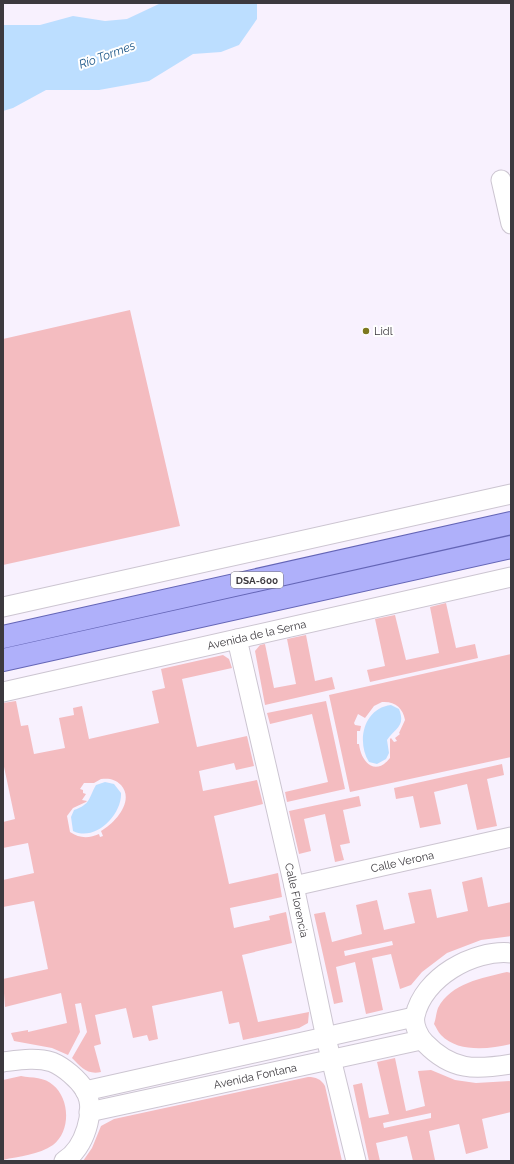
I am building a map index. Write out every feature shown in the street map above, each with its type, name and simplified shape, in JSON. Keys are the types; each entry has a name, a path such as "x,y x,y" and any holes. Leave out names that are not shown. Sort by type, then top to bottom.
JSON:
{"main road":[{"name":"DSA-600","path":"3,637 511,523"},
{"name":"DSA-600","path":"3,660 511,547"}],"street":[{"path":"501,180 511,224"},
{"path":"3,607 511,494"},
{"name":"Avenida de la Serna","path":"3,692 511,577"},
{"name":"Calle Florencia","path":"237,639 294,886 331,1060 356,1161"},
{"name":"Calle Verona","path":"294,886 511,837"},
{"path":"511,953 503,952 472,959 442,974 423,995 414,1017 416,1028 421,1040 436,1055 456,1065 484,1068 511,1064"},
{"name":"Avenida Fontana","path":"85,1091 414,1017"},
{"name":"Avenida Fontana","path":"89,1112 421,1040"},
{"path":"3,1061 34,1058 53,1063 73,1076 85,1091 89,1112 85,1136 74,1156 64,1161"}],"shaded area":[{"path":"130,310 180,526 3,565 3,339"},
{"path":"446,603 456,648 475,644 478,658 370,682 367,670 385,666 375,619 395,615 406,660 439,653 430,607"},
{"path":"306,635 315,681 332,677 335,689 265,705 255,651 260,645 265,644 274,688 296,684 287,639"},
{"path":"511,654 511,757 350,792 329,695","holes":["382,702 387,702 398,706 405,720 399,733 400,734 395,738 397,741 394,742 391,738 390,739 390,758 384,764 374,767 366,761 360,751 359,744 357,744 357,731 360,731 361,726 355,725 354,723 358,714 365,718 374,706"]},
{"path":"223,655 229,659 232,668 182,679 197,747 247,736 254,766 236,770 234,763 199,771 203,791 257,780 263,804 214,816 229,884 278,873 282,897 230,908 234,928 270,920 269,916 286,912 292,943 242,955 258,1022 309,1012 308,1023 299,1028 243,1040 239,1022 229,1024 222,991 152,1006 158,1039 149,1041 147,1035 133,1038 126,1008 95,1015 101,1044 94,1046 101,1072 96,1073 85,1070 72,1058 87,1032 81,1003 75,1004 80,1032 68,1055 52,1048 14,1041 11,1033 28,1030 28,1032 67,1023 61,993 5,1007 3,979 48,969 34,901 3,907 3,880 34,873 28,843 3,848 3,822 15,819 3,762 3,703 16,701 21,726 28,725 34,754 65,748 59,718 74,715 73,708 82,706 89,739 159,723 152,691 165,688 161,669","holes":["104,779 112,779 116,781 125,791 126,798 122,811 112,823 101,831 103,836 100,837 99,834 85,837 77,836 70,832 67,816 73,808 87,801 82,800 86,794 80,789 84,783 94,783"]},
{"path":"326,701 345,789 287,802 285,792 328,782 312,714 270,724 267,713"},
{"path":"502,764 504,775 487,779 497,826 477,830 467,784 434,792 441,824 420,828 413,796 396,799 394,788"},
{"path":"359,796 361,806 343,810 350,843 340,845 344,860 335,862 325,814 304,819 311,851 299,854 289,811"},
{"path":"482,877 488,907 511,902 511,936 481,940 447,953 422,972 411,985 400,989 391,954 372,958 383,1010 366,1014 355,962 336,967 343,1002 334,1004 314,914 325,912 332,942 362,934 356,905 377,900 384,930 415,923 408,893 431,889 437,918 468,911 462,882","holes":["392,941 393,945 345,956 344,951"]},
{"path":"507,972 511,973 511,1044 484,1048 465,1047 448,1041 441,1035 434,1024 438,1008 451,993 459,987 478,979"},
{"path":"395,1058 406,1111 425,1106 418,1071 431,1070 455,1080 476,1083 511,1081 511,1112 482,1119 488,1148 466,1154 459,1124 429,1131 435,1160 413,1161 407,1136 376,1143 380,1161 369,1161 353,1085 362,1083 369,1118 389,1114 377,1062","holes":["431,1113 431,1118 384,1128 383,1123"]},
{"path":"21,1076 46,1080 59,1091 65,1106 65,1124 59,1139 53,1145 42,1151 3,1160 3,1080"},
{"path":"308,1077 318,1079 325,1086 342,1161 83,1161 92,1148 101,1126 114,1119"}],"water":[{"name":"Río Tormes","path":"161,3 257,3 257,19 239,45 221,52 193,54 149,81 99,90 46,90 13,108 3,111 3,25 40,25 73,16 105,21 127,19"},
{"path":"391,705 399,709 401,720 399,727 387,740 389,753 386,759 377,764 369,762 363,745 365,727 374,712 382,707"},
{"path":"105,782 114,784 121,793 117,810 112,818 98,830 90,833 73,831 71,817 74,810 86,803 96,785"}],"place":[{"name":"Lidl","path":"366,331"}]}
